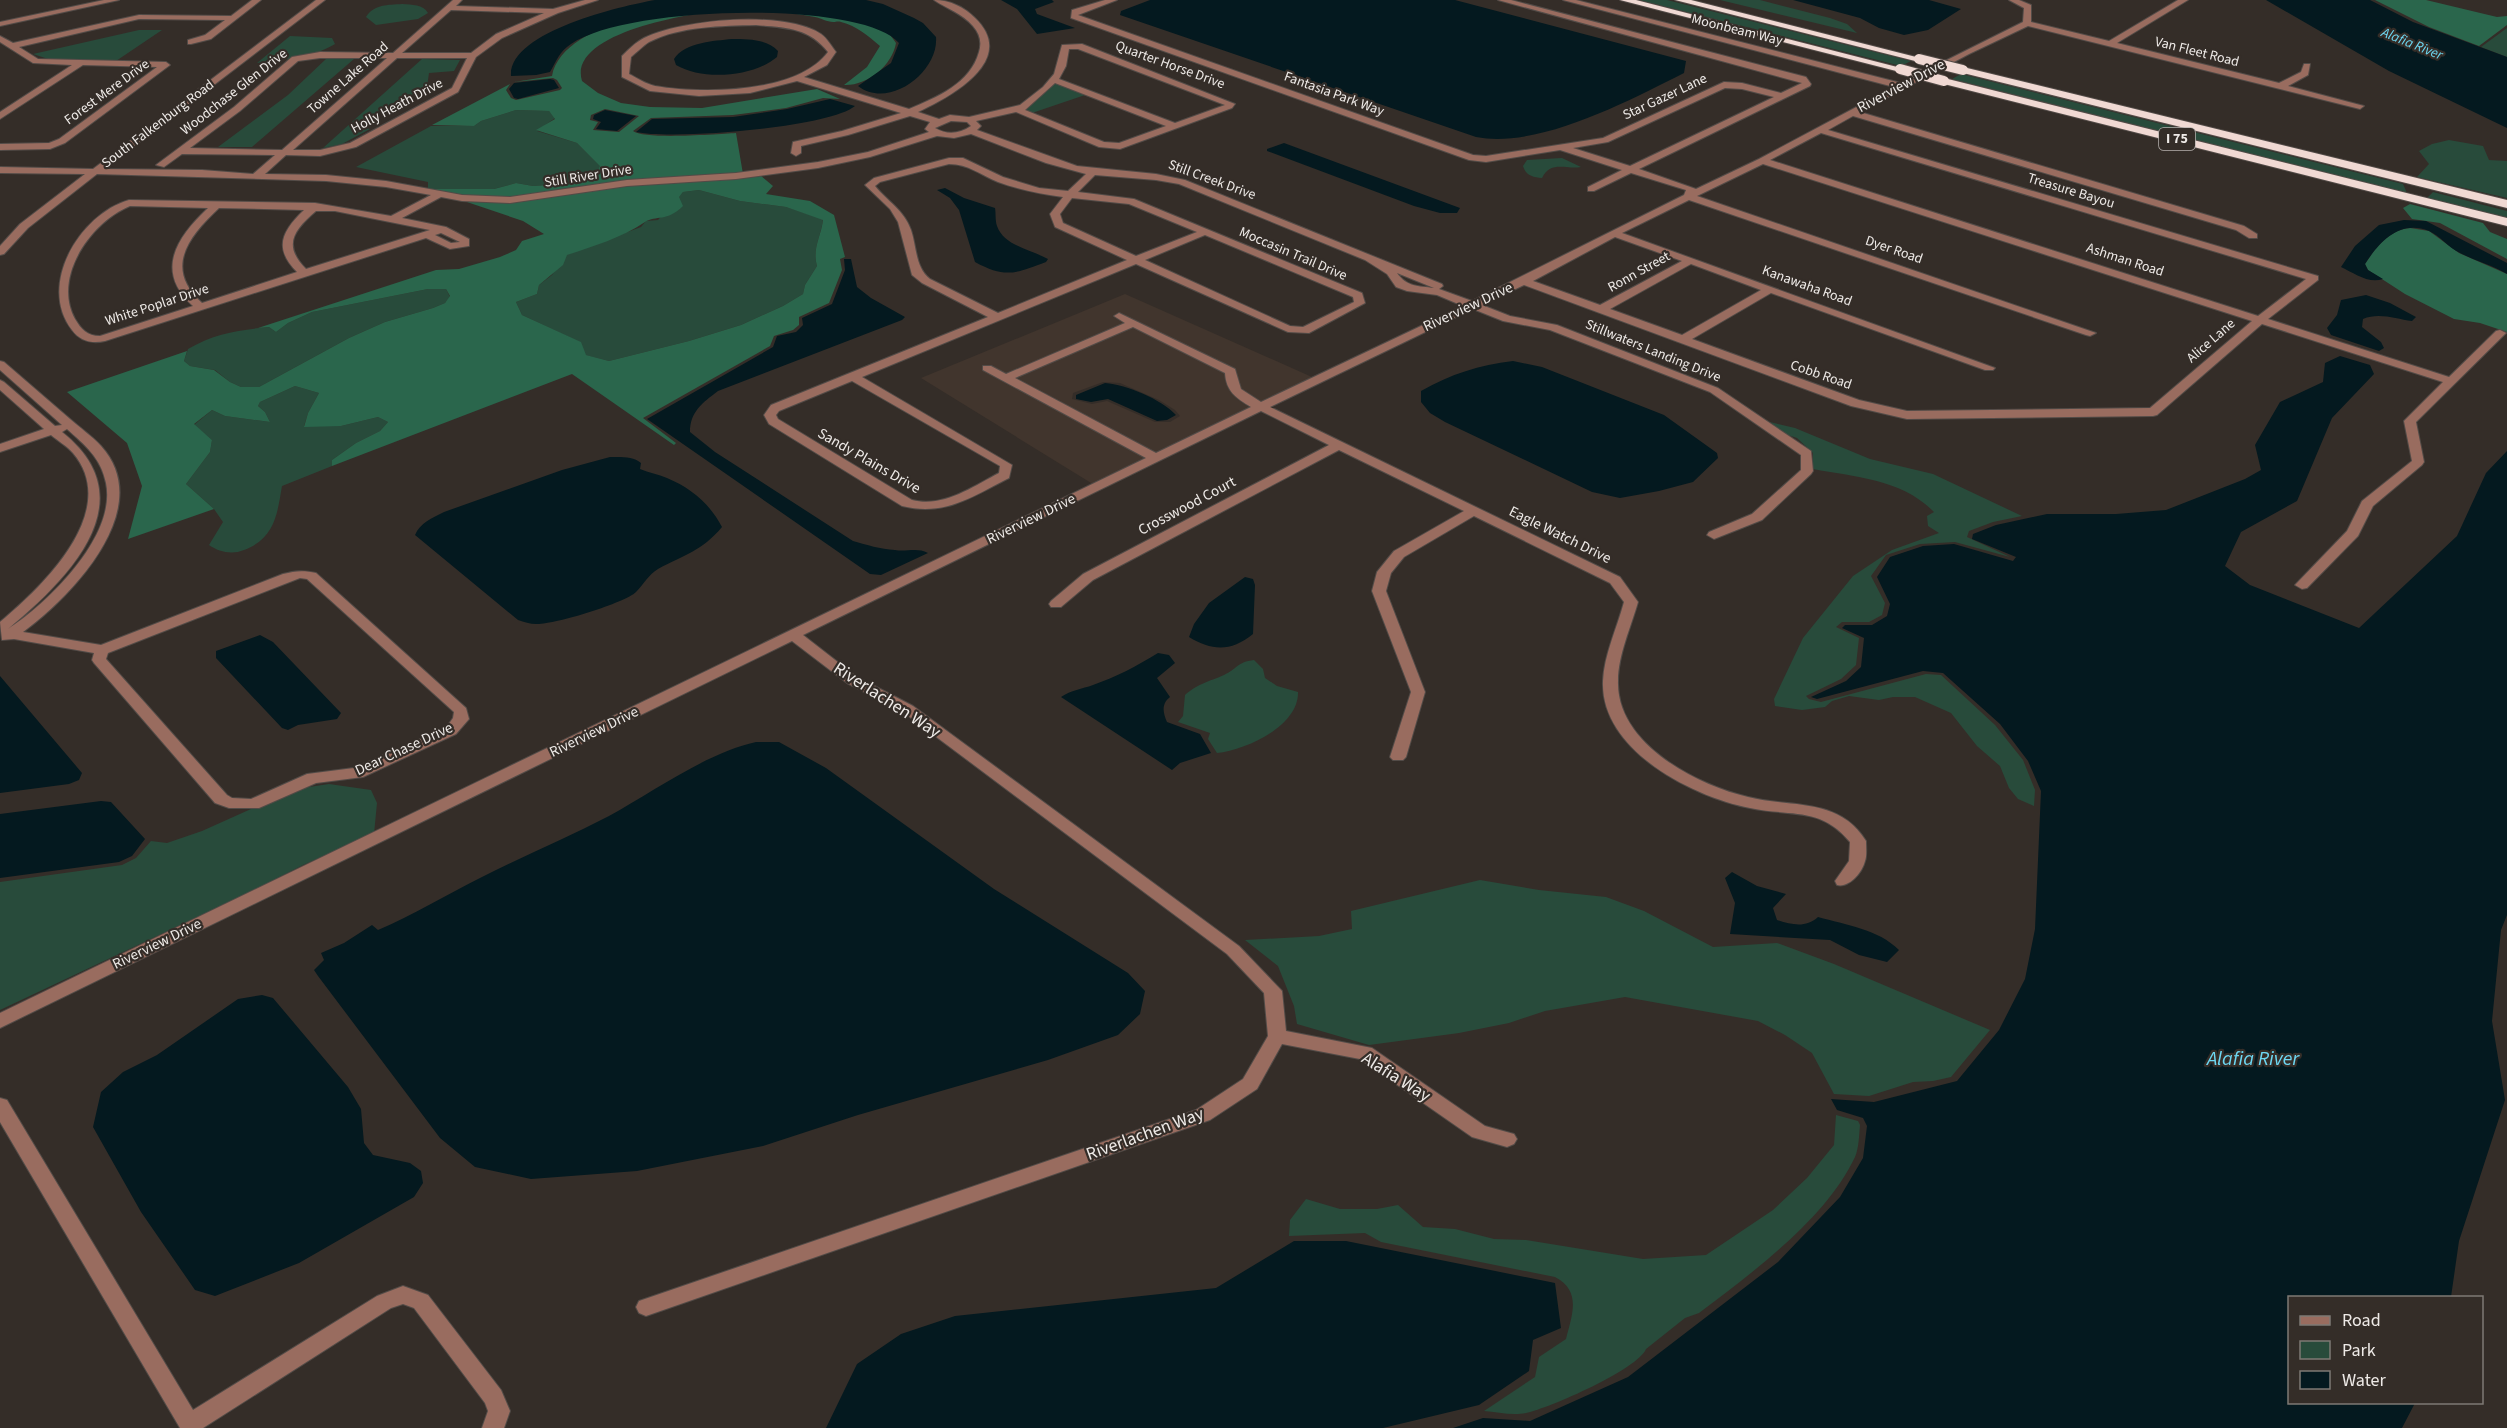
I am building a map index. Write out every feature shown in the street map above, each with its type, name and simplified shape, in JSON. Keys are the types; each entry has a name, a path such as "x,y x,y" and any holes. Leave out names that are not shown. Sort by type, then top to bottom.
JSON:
{"highway":[{"name":"I 75","path":"1625,0 2507,222"},
{"name":"I 75","path":"1680,0 2507,204"}],"street":[{"path":"0,24 115,0"},
{"path":"191,42 208,38 257,0"},
{"name":"South Falkenburg Road","path":"0,252 24,226 88,173 311,0"},
{"name":"South Falkenburg Road","path":"192,94 321,0"},
{"name":"Towne Lake Road","path":"256,177 458,0"},
{"name":"Holly Heath Drive","path":"179,151 320,153 353,145 455,90 473,56 506,33 555,11 594,0"},
{"path":"796,153 796,144 859,130 910,113 958,88 981,63 985,50 984,40 973,21 959,10 938,0"},
{"name":"Fantasia Park Way","path":"1113,0 1075,12 1074,16 1472,158 1486,159 1560,147 1690,189 1688,196"},
{"path":"1502,0 1803,79 1807,84 1591,189"},
{"name":"Moonbeam Way","path":"1567,0 1901,86"},
{"path":"2013,0 2028,7 2027,23"},
{"path":"2110,44 2184,0"},
{"path":"449,8 555,11"},
{"path":"11,46 139,17 233,18"},
{"path":"797,78 824,63 832,52 831,46 822,37 809,30 768,23 716,23 663,34 638,44 622,62 625,75 637,83 658,89 684,92 742,91 797,78 937,121 950,118 970,120 994,113 1018,110"},
{"name":"Van Fleet Road","path":"2027,23 2360,105"},
{"name":"Riverview Drive","path":"0,1021 1524,281 1614,233 1762,161 1901,86 2027,23"},
{"name":"Forest Mere Drive","path":"0,38 36,61 166,65 50,146 0,147"},
{"name":"Quarter Horse Drive","path":"1070,45 1079,46 1231,104 1174,126 1120,146 1111,146 1102,145 1018,110 1055,80 1066,59 1065,47 1070,45"},
{"path":"1729,60 1754,48"},
{"name":"Woodchase Glen Drive","path":"161,165 254,96 295,59 320,55 473,56"},
{"path":"0,116 79,64"},
{"path":"2281,86 2306,73 2307,66"},
{"path":"1055,80 1174,126"},
{"name":"Star Gazer Lane","path":"1560,147 1605,140 1724,85 1742,86 1780,96"},
{"path":"0,100 24,100"},
{"path":"1854,113 2240,228 2253,236"},
{"path":"970,120 976,124 971,131"},
{"path":"937,121 930,129 937,133"},
{"name":"Treasure Bayou","path":"1819,130 2314,278"},
{"name":"Still River Drive","path":"0,170 226,179 256,177 358,180 462,198 510,200 557,195 627,183 776,171 870,154 937,133 950,135 971,131"},
{"name":"Still Creek Drive","path":"971,131 1002,140 1056,164 1092,172 1149,175 1182,182 1413,276 1475,304"},
{"path":"1578,153 1605,140"},
{"name":"Moccasin Trail Drive","path":"997,317 916,273 906,224 894,208 875,193 870,185 877,180 949,161 963,161 1017,185 1069,196 1143,204 1358,295 1360,303 1305,331 1288,329 1059,225 1055,214 1069,196 1092,172"},
{"name":"Ashman Road","path":"1762,161 2451,381"},
{"name":"Still River Drive","path":"0,177 75,178 88,173"},
{"path":"0,237 75,178"},
{"path":"389,218 435,193"},
{"name":"Dyer Road","path":"1688,196 2090,333"},
{"name":"White Poplar Drive","path":"427,234 448,246 465,244 465,241 442,228 315,206 141,202 118,207 97,224 79,244 63,276 63,303 68,317 85,338 109,338 442,228"},
{"path":"200,307 184,291 176,271 178,250 192,227 218,204"},
{"path":"304,273 293,264 286,243 290,231 299,219 315,206"},
{"name":"Sandy Plains Drive","path":"852,376 1006,465 1005,474 938,506 917,507 773,421 770,415 775,408 852,376 997,317 1205,231"},
{"name":"Kanawaha Road","path":"1614,233 1989,368"},
{"name":"Still Creek Drive","path":"1369,258 1391,272 1396,281 1407,288 1439,292 1475,304"},
{"name":"Ronn Street","path":"1602,309 1690,261"},
{"path":"1396,281 1413,276"},
{"name":"Alice Lane","path":"2124,414 2153,412 2260,319 2314,278"},
{"name":"Cobb Road","path":"1524,281 1855,403 1907,415 2124,414"},
{"path":"1682,340 1770,289"},
{"name":"Stillwaters Landing Drive","path":"1475,304 1507,319 1553,327 1714,390 1807,454 1807,471 1757,517 1714,535"},
{"path":"1119,316 1134,323"},
{"path":"1006,378 1134,323"},
{"name":"Eagle Watch Drive","path":"1134,323 1231,371 1230,384 1236,393 1261,407 1615,580 1631,602 1610,682 1615,713 1639,748 1687,780 1720,794 1748,803 1819,813 1840,821 1858,841 1857,862 1843,881"},
{"path":"2302,585 2353,532 2367,504 2418,462 2410,421 2500,333"},
{"path":"0,364 97,448 107,467 113,488 111,510 103,532 87,560 64,589 3,634"},
{"path":"987,368 1156,458"},
{"path":"0,384 80,454 90,473 94,492 92,514 84,535 68,562 3,634"},
{"path":"0,448 70,425"},
{"name":"Crosswood Court","path":"1056,604 1088,577 1339,445"},
{"path":"1398,758 1418,692 1379,591 1384,572 1400,554 1473,512"},
{"name":"Dear Chase Drive","path":"311,576 461,711 461,720 451,731 357,773 313,778 253,804 229,803 221,799 99,660 102,650 288,577 311,576"},
{"path":"3,634 102,650"},
{"name":"Riverlachen Way","path":"646,1307 1203,1115 1250,1084 1277,1036 1273,991 1233,950 908,709 852,680 794,635"},
{"name":"Alafia Way","path":"1277,1036 1365,1053 1479,1132 1507,1139"},
{"path":"0,1105 191,1426 384,1302 403,1294 421,1301 493,1397 499,1411 493,1428"}],"shaded area":[{"path":"1125,294 1312,377 1096,486 921,378","holes":["1103,382 1120,383 1159,400 1180,416 1170,422 1155,422 1107,401 1092,404 1072,399 1073,393"]}],"green space":[{"path":"1639,0 1667,0 1911,61 1901,66"},
{"path":"1720,0 1760,0 1830,18 1847,24 1857,33"},
{"path":"2375,0 2426,0 2497,17 2507,16 2507,25 2479,46 2429,27"},
{"path":"402,4 420,6 428,13 418,19 376,25 366,17 377,7"},
{"path":"725,4 807,4 850,12 869,19 885,29 896,43 894,51 884,67 870,78 844,85 867,67 880,46 867,35 847,24 783,12 750,10 728,10 663,20 613,38 594,50 583,64 582,81 598,93 621,103 650,107 702,108 817,89 840,99 823,98 786,108 733,115 651,118 633,131 640,134 666,136 736,133 743,174 510,198 464,196 428,189 494,189 516,183 533,186 562,184 595,177 600,166 577,143 536,130 555,119 549,111 516,110 481,121 474,126 432,125 510,84 506,90 511,98 516,100 560,90 562,88 553,78 514,82 552,76 562,56 581,40 606,27 667,11","holes":["605,109 639,116 619,132 593,130 598,122 590,120 591,115"]},
{"path":"2507,28 2507,57 2481,47"},
{"path":"139,30 162,30 116,61 51,60 33,54"},
{"path":"290,36 332,38 335,44 307,55 257,63"},
{"path":"327,58 354,59 252,147 218,147 288,95"},
{"path":"422,59 460,60 454,71 429,73 427,87 354,125 370,129 342,144 323,148"},
{"path":"1961,74 2403,184 2407,193 1952,79"},
{"path":"1057,82 1088,94 1032,113 1023,109"},
{"path":"516,110 549,111 555,118 537,131 577,143 601,166 595,177 562,184 533,186 516,183 494,189 428,189 428,182 356,167 431,126 474,126 481,121"},
{"path":"2449,140 2483,146 2489,160 2507,161 2507,198 2417,177 2429,164 2419,151 2432,144"},
{"path":"1562,158 1581,167 1554,167 1542,178 1528,174 1523,166 1527,160"},
{"path":"760,175 773,186 766,194 810,201 834,215 845,257 840,259 842,270 829,303 799,317 799,325 793,330 774,336 770,346 643,418 676,443 674,445 572,374 332,466 332,460 356,443 380,431 388,422 378,417 341,426 304,427 308,413 319,393 295,386 260,402 258,406 265,412 270,422 225,416 212,410 194,424 212,440 210,452 186,484 214,509 128,539 142,486 127,443 67,392 187,351 184,361 190,366 214,370 241,387 259,387 349,338 385,322 433,308 445,303 450,296 446,289 428,289 312,312 288,323 276,332 269,327 258,328 436,270 459,269 500,257 516,250 522,241 544,234 523,221 458,199 535,199 606,187","holes":["699,190 740,201 786,207 823,220 816,248 817,266 805,285 803,294 783,306 741,325 609,361 586,355 581,342 522,315 516,302 537,294 539,285 563,265 567,255 617,237 649,220 672,214 683,206 679,197 683,192"]},
{"path":"699,190 740,201 786,207 823,219 816,248 817,266 805,285 803,294 741,325 609,361 585,355 580,342 522,315 516,302 537,294 539,285 552,275 566,255 641,227 646,221 658,220 683,192"},
{"path":"2433,192 2507,211 2507,218 2427,198"},
{"path":"2410,204 2483,223 2490,232 2507,239 2507,259 2440,223 2412,219 2403,208"},
{"path":"2402,229 2429,231 2459,253 2507,274 2507,332 2480,323 2454,319 2405,294 2368,270 2365,264 2384,240"},
{"path":"428,289 446,289 450,297 445,303 433,308 385,322 349,338 259,387 241,387 230,382 215,370 190,366 184,361 188,349 218,336 269,327 276,332 288,323 312,312"},
{"path":"295,386 319,393 304,426 341,426 378,417 388,422 380,431 356,443 332,460 332,466 282,486 273,524 262,539 244,550 221,551 209,545 223,522 214,509 186,484 210,452 212,440 194,425 212,410 225,416 270,422 265,412 258,406 260,402"},
{"path":"1770,422 1795,428 1870,459 1933,474 2022,516 1993,522 1969,531 1967,537 2010,557 1955,542 1920,544 1886,555 1871,576 1885,603 1882,615 1869,622 1842,622 1836,627 1859,638 1856,665 1841,679 1806,696 1821,702 1926,674 1941,675 1995,725 2023,760 2035,790 2034,806 2018,799 2009,788 2000,766 1977,746 1951,713 1915,697 1893,697 1879,700 1849,696 1832,701 1825,707 1802,710 1775,706 1774,699 1803,638 1853,576 1892,550 1939,533 1928,526 1927,516 1934,512 1908,492 1861,477 1813,469 1813,453 1797,438 1785,434"},
{"path":"1254,660 1263,669 1265,678 1277,686 1298,692 1296,704 1290,715 1269,734 1242,747 1217,753 1208,739 1210,733 1178,722 1183,716 1185,695 1199,685 1228,673 1240,664"},
{"path":"329,784 371,790 377,803 374,834 303,865 0,1010 0,882 122,865 136,858 151,841 167,843 202,831 296,789"},
{"path":"1480,880 1539,890 1606,897 1644,911 1713,947 1777,943 1834,964 1990,1030 1951,1077 1913,1082 1869,1096 1834,1094 1812,1053 1758,1021 1625,997 1545,1011 1509,1023 1459,1033 1369,1045 1297,1024 1294,1006 1278,966 1245,940 1319,936 1352,929 1351,911"},
{"path":"1836,1115 1858,1121 1860,1125 1858,1146 1855,1157 1842,1180 1807,1223 1742,1280 1699,1313 1685,1318 1627,1367 1592,1387 1554,1404 1526,1413 1484,1411 1535,1377 1539,1357 1566,1339 1571,1321 1572,1296 1569,1289 1555,1277 1381,1242 1365,1233 1289,1236 1290,1220 1306,1199 1340,1209 1377,1209 1398,1205 1423,1227 1455,1229 1494,1239 1526,1240 1643,1259 1706,1255 1773,1210 1807,1178 1834,1145"}],"water":[{"path":"655,0 866,0 883,4 923,23 936,37 935,50 921,74 910,84 884,93 870,92 858,86 891,63 899,43 877,29 840,20 794,14 690,15 641,21 600,31 567,47 550,72 511,76 515,60 527,46 546,34 594,15"},
{"path":"1001,0 1052,0 1054,2 1035,9 1037,14 1075,28 1037,34 1017,9"},
{"path":"1150,0 1455,0 1686,61 1684,73 1583,120 1527,136 1501,139 1476,137 1120,15 1121,11"},
{"path":"1793,0 1929,0 1961,9 1928,30 1904,35 1879,28 1860,18"},
{"name":"Alafia River","path":"2266,0 2370,0 2413,22 2507,57 2507,128 2389,71"},
{"path":"732,39 768,44 778,51 777,57 767,64 742,73 713,75 687,70 676,65 674,59 685,49 700,43"},
{"path":"554,80 559,88 518,99 514,98 509,89 514,83"},
{"path":"830,99 855,106 839,114 783,126 714,133 636,132 652,119 733,117 787,109"},
{"path":"605,110 636,116 617,131 596,129 601,122 593,119 594,115"},
{"path":"1284,143 1460,208 1457,213 1440,213 1414,206 1267,151 1267,149"},
{"path":"945,188 964,198 995,208 997,226 1001,233 1019,247 1048,259 1046,262 1019,271 1003,272 975,262 959,210 950,198 937,190"},
{"path":"2404,220 2426,221 2507,263 2507,274 2460,253 2433,233 2418,228 2400,230 2391,235 2365,264 2368,270 2383,279 2367,279 2341,267 2355,246 2379,225"},
{"path":"844,259 851,259 857,287 871,298 905,317 718,391 695,413 690,432 715,452 853,541 884,549 920,550 928,553 881,575 870,574 647,419 773,347 777,336 796,332 803,325 802,318 832,304 845,270"},
{"path":"2366,295 2390,303 2416,317 2412,321 2381,316 2363,319 2362,327 2381,342 2384,348 2379,351 2331,335 2327,328 2337,315 2341,300"},
{"name":"Alafia River","path":"2340,356 2370,365 2374,374 2332,418 2297,501 2241,532 2225,566 2250,585 2359,628 2457,536 2486,473 2507,451 2507,915 2501,930 2492,1021 2505,1100 2459,1241 2451,1296 2288,1296 2288,1404 2414,1404 2402,1428 1453,1428 1483,1418 1530,1421 1628,1377 1778,1262 1840,1197 1863,1158 1867,1126 1863,1118 1837,1110 1831,1099 1874,1102 1957,1081 1999,1030 2025,979 2035,929 2041,791 2028,761 2000,724 1943,673 1923,671 1817,699 1811,697 1846,681 1861,667 1864,638 1842,628 1845,625 1872,625 1887,616 1890,604 1877,577 1890,557 1923,546 1954,544 2013,561 2016,557 1972,539 1973,534 1996,525 2047,514 2116,514 2166,510 2245,479 2261,470 2255,445 2280,402 2323,382 2325,363"},
{"path":"1513,361 1542,367 1664,415 1717,453 1718,458 1693,482 1620,498 1592,492 1445,422 1430,413 1421,402 1421,391 1454,375 1488,365"},
{"path":"1105,383 1143,394 1170,409 1176,415 1167,420 1157,421 1108,399 1091,402 1076,399 1076,395"},
{"path":"610,457 634,459 641,463 640,469 684,487 706,504 722,527 700,547 655,571 636,592 618,602 557,621 536,624 520,621 415,535 423,524 444,512 562,470"},
{"path":"1245,577 1253,579 1255,585 1253,634 1237,644 1221,648 1197,642 1189,637 1194,624 1209,603"},
{"path":"260,635 273,642 341,713 337,719 298,725 288,730 282,728 216,658 216,651"},
{"path":"1158,653 1169,655 1175,663 1157,678 1170,697 1164,709 1167,722 1200,734 1211,753 1180,763 1172,770 1061,697 1118,675"},
{"path":"0,676 82,773 79,780 69,784 0,793"},
{"path":"756,742 779,742 826,768 994,889 1128,973 1145,991 1140,1014 1118,1035 1048,1060 858,1115 763,1146 637,1171 531,1179 475,1167 440,1138 318,976 314,970 324,960 321,953 344,943 372,925 378,930 391,924 609,816 700,763"},
{"path":"101,801 111,802 145,839 132,856 119,862 0,878 0,814"},
{"path":"1732,872 1757,886 1786,894 1773,908 1777,920 1804,924 1818,917 1872,932 1899,950 1887,962 1859,955 1830,940 1730,934 1735,903 1725,878"},
{"path":"262,995 273,998 348,1087 361,1109 364,1143 373,1155 410,1163 421,1171 423,1183 414,1197 299,1263 215,1296 195,1290 141,1212 93,1127 101,1092 123,1072 157,1055 238,999"},
{"path":"1294,1241 1346,1241 1555,1283 1561,1328 1533,1340 1529,1371 1479,1405 1383,1428 826,1428 857,1364 901,1334 955,1316 1216,1288"}]}
